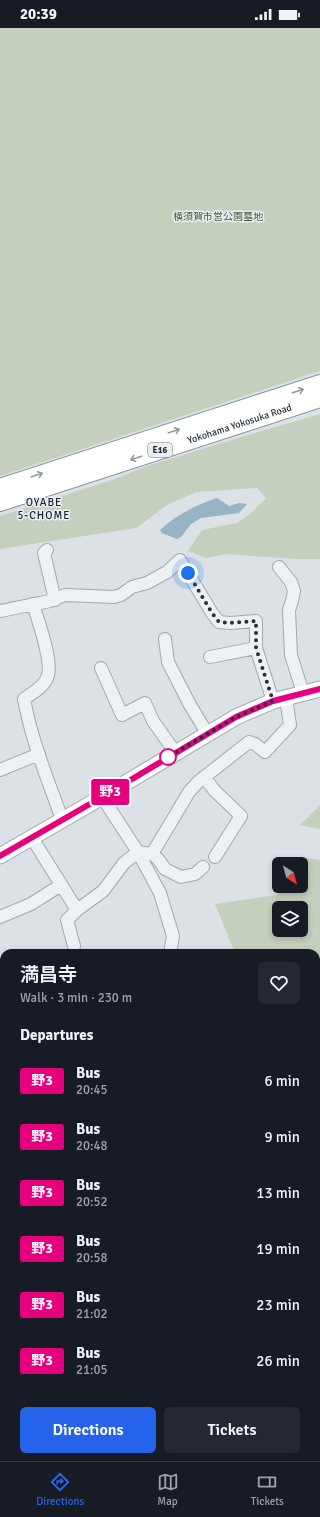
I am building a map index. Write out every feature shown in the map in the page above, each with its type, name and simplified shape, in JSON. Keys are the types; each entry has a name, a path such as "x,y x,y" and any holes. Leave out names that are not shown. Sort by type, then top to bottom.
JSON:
{"highway":[{"name":"Yokohama Yokosuka Road","path":"0,488 320,384"},
{"name":"Yokohama Yokosuka Road","path":"0,502 320,400"}],"main road":[{"path":"0,856 32,838 62,816 204,729 236,717 276,697 301,688 320,678"},
{"path":"301,688 320,689"},
{"path":"0,844 102,797 173,748"}],"street":[{"path":"47,550 44,553 55,600"},
{"path":"0,611 55,600 65,595 114,597 121,595 132,588 147,583 167,572 180,560 219,622 230,623 256,621 256,648 276,697 290,724 265,752 249,742 204,777 189,792 152,854"},
{"path":"279,567 291,582 294,591 289,610 291,655 301,688"},
{"path":"33,604 48,658 49,672 47,679 41,687 24,699 38,754 62,816"},
{"path":"165,639 168,662 204,729"},
{"path":"210,656 256,648"},
{"path":"101,668 122,715 145,703 153,721 173,748"},
{"path":"0,770 38,754"},
{"path":"204,777 215,791 241,816 215,857"},
{"path":"102,797 138,852 160,893 172,936 170,949"},
{"path":"32,838 77,910"},
{"path":"74,946 67,920 77,910 103,891 124,863 138,852 152,854 158,859 164,869 181,878 195,874 203,867"},
{"path":"0,918 31,904 61,885"}],"green space":[{"name":"横須賀市営公園墓地","path":"0,28 320,28 320,371 0,476"},
{"path":"320,414 320,559 295,559 227,554 206,558 188,551 202,530 237,523 250,514 266,498 257,488 196,492 167,505 136,528 0,549 0,516 115,479 147,466"},
{"path":"320,805 320,829 300,825"},
{"path":"308,858 320,860 320,949 233,949 215,904 277,895 279,893 308,893"}],"water":[{"path":"217,498 229,506 239,503 247,504 239,513 201,518 191,524 181,537 177,539 162,533 160,530 187,511"}],"bus line":[{"name":"野3","path":"0,856 64,820 236,717 273,701 320,689"}],"district":[{"name":"OYABE 5-CHOME","path":"44,508"}],"route":[{"path":"168,757 163,760 236,717 273,701 256,648 256,621 230,623 219,622 188,573"}]}
